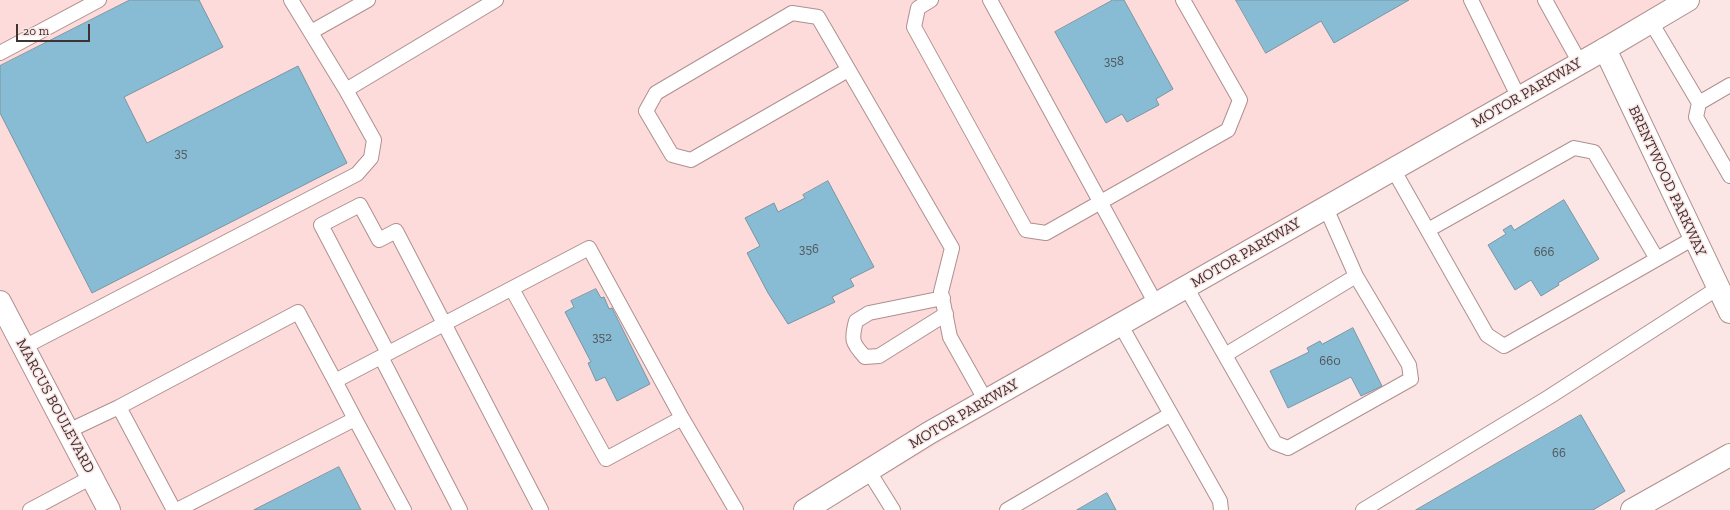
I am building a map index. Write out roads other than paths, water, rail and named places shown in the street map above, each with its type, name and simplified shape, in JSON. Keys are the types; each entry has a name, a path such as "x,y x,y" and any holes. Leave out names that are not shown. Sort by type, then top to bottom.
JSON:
{"main road":[{"name":"MOTOR PARKWAY","path":"805,510 868,470 986,401 1605,49 1688,0"},
{"name":"BRENTWOOD PARKWAY","path":"1605,49 1694,238 1724,285 1730,312"},
{"name":"MARCUS BOULEVARD","path":"0,302 109,510"},
{"path":"1632,510 1730,455"}],"lane":[{"path":"0,53 99,0"},
{"path":"24,347 357,174 371,158 374,140 346,90 291,0"},
{"path":"311,32 368,0"},
{"path":"931,0 918,8 914,27 1026,230 1046,233 1228,130 1240,100 1183,0"},
{"path":"990,0 1156,304"},
{"path":"1471,0 1519,98"},
{"path":"1545,0 1580,63"},
{"path":"346,90 488,2"},
{"path":"848,70 691,160 672,155 646,111 656,93 792,14 818,17 952,248 941,292 950,337 986,401"},
{"path":"1651,22 1699,103 1696,117 1730,176"},
{"path":"1699,103 1730,85"},
{"path":"1428,230 1574,148 1594,152 1657,260"},
{"path":"1393,169 1487,335 1504,346 1694,238"},
{"path":"460,510 322,225 360,205 379,240 396,232 541,510"},
{"path":"1186,287 1275,443 1288,448 1411,379 1409,365 1356,276 1326,208"},
{"path":"335,381 589,248 682,418 736,510"},
{"path":"1224,355 1356,276"},
{"path":"1363,510 1549,397 1724,285"},
{"path":"512,289 606,459 682,418"},
{"path":"943,298 869,313 856,321 851,337 855,346 865,357 879,356 946,314"},
{"path":"68,431 119,407 298,312 404,510"},
{"path":"1120,324 1220,501 1221,510"},
{"path":"119,407 175,510 355,419"},
{"path":"1007,510 1171,414"},
{"path":"868,470 893,510"},
{"path":"30,510 92,477"}]}
